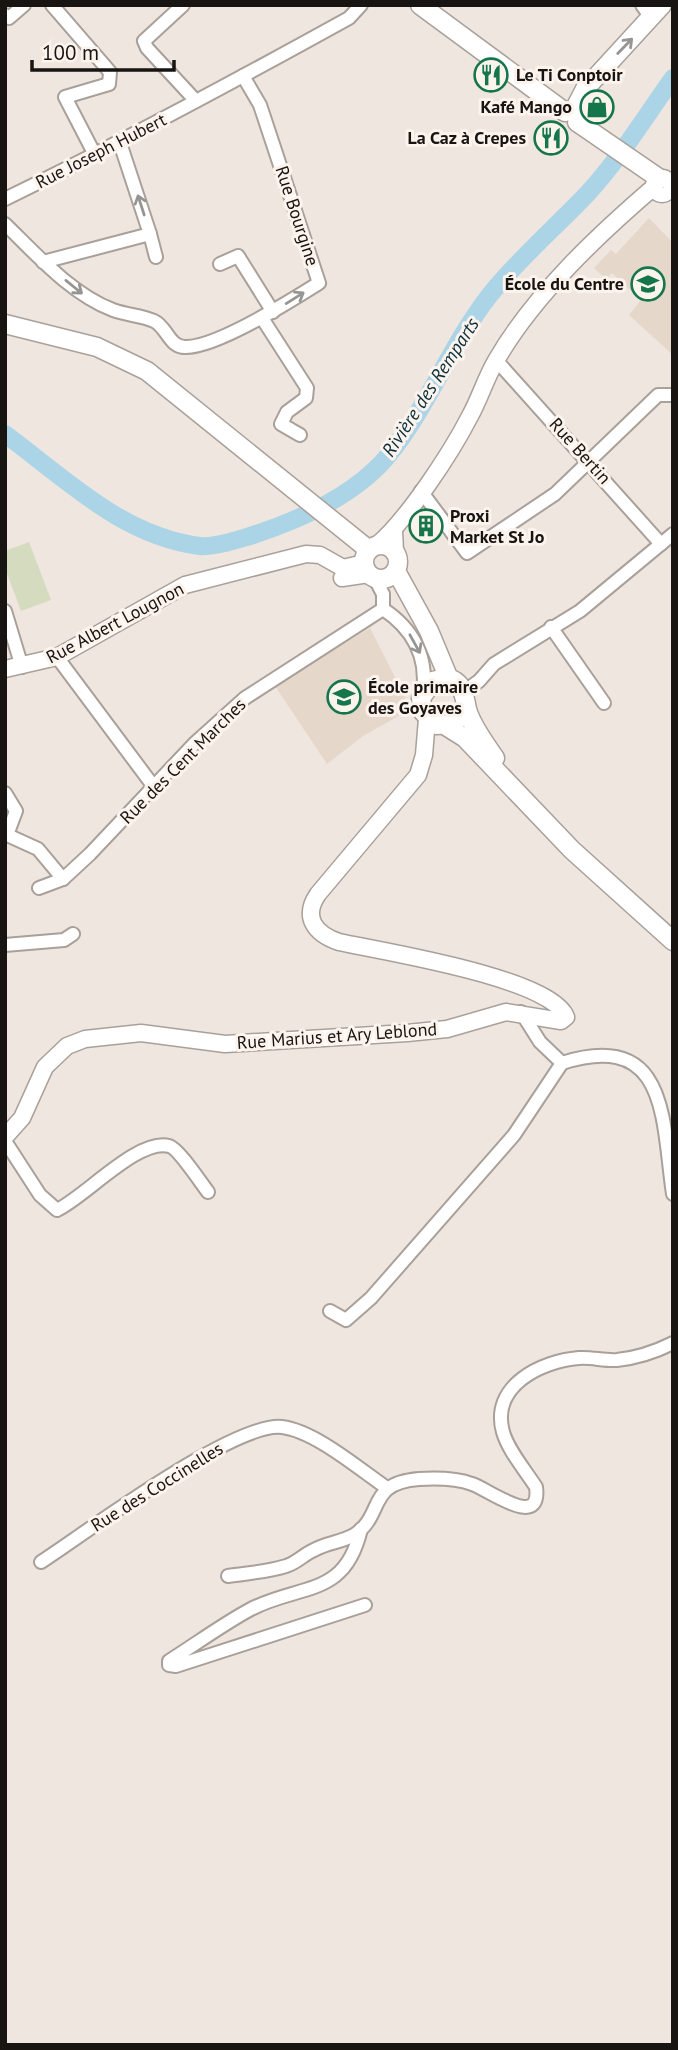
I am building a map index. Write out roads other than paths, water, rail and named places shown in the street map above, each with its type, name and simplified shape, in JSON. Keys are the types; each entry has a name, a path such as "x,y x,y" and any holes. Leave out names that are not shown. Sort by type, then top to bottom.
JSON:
{"main road":[{"path":"377,565 394,531 470,417 496,360 520,324 636,202 662,182 420,5"},
{"path":"577,119 585,89 645,14 662,5"},
{"path":"5,324 97,347 124,358 173,391 347,531 377,565 405,589 429,632 449,679 466,700 492,754 522,794"},
{"path":"377,565 398,562 394,531"},
{"name":"Rue Albert Lougnon","path":"5,669 57,657 174,589 306,554 320,555 343,568 377,565"},
{"path":"437,656 434,672 425,689 421,705 438,724 466,738 522,794 572,850 666,936"},
{"path":"425,689 441,679 449,679"},
{"path":"438,724 460,721 466,700"},
{"name":"Rue Marius et Ary Leblond","path":"5,1139 22,1118 45,1067 67,1046 85,1040 141,1033 225,1044 447,1029 492,1015 521,1012 556,1022 566,1017 559,1006 494,975 339,942 319,934 310,918 313,901 414,782 438,724"}],"street":[{"path":"5,15 9,18 24,5"},
{"path":"52,5 110,72 109,84 65,97 95,155"},
{"path":"183,5 145,41 146,48 196,101"},
{"name":"Rue Joseph Hubert","path":"5,199 120,143 243,76 349,18 361,5"},
{"name":"Rue Bourgine","path":"5,225 43,262 83,294 113,310 157,322 172,341 183,348 198,346 267,315 319,283 260,105 243,76"},
{"path":"120,143 156,257"},
{"path":"43,262 150,234"},
{"path":"220,264 238,256 307,388 306,398 287,412 281,424 300,435"},
{"name":"Rue Bertin","path":"496,360 591,462 661,544"},
{"path":"421,491 467,553 527,515 591,462 658,395 673,395"},
{"path":"466,700 494,664 580,611 673,534"},
{"path":"377,565 383,609 400,621 421,652 425,689"},
{"name":"Rue des Cent Marches","path":"62,878 245,698 383,609"},
{"path":"5,611 22,667"},
{"path":"551,627 604,703"},
{"path":"57,657 154,787"},
{"path":"5,793 16,811 6,835 38,849 62,878 39,888"},
{"path":"5,945 64,940 73,934"},
{"path":"521,1012 540,1042 562,1063"},
{"path":"330,1311 346,1320 371,1298 514,1135 562,1063 600,1057 623,1058 648,1076 659,1102 673,1194"},
{"path":"5,1139 40,1195 57,1210 136,1154 162,1146 175,1150 208,1192"},
{"path":"365,1605 176,1666 169,1665 169,1661 253,1608 325,1585 340,1575 357,1546 361,1529 378,1497 387,1488 416,1479 444,1479 471,1483 512,1505 524,1508 533,1504 537,1496 536,1486 503,1434 499,1415 503,1399 515,1383 536,1369 562,1360 582,1357 615,1360 646,1354 673,1343"},
{"name":"Rue des Coccinelles","path":"41,1562 214,1449 261,1428 281,1427 302,1432 387,1488"},
{"path":"228,1576 286,1566 313,1550 353,1536 361,1529"}],"waterway":[{"name":"Rivière des Remparts","path":"5,434 96,503 145,531 172,540 200,546 220,544 272,529 318,508 358,484 391,452 405,434 463,334 489,296 600,180 673,78"}],"place":[{"name":"Le Ti Conptoir","path":"491,75"},
{"name":"Kafé Mango","path":"597,107"},
{"name":"La Caz à Crepes","path":"551,138"},
{"name":"École du Centre","path":"648,284"},
{"name":"Proxi Market St Jo","path":"426,526"},
{"name":"École primaire des Goyaves","path":"344,697"}]}
